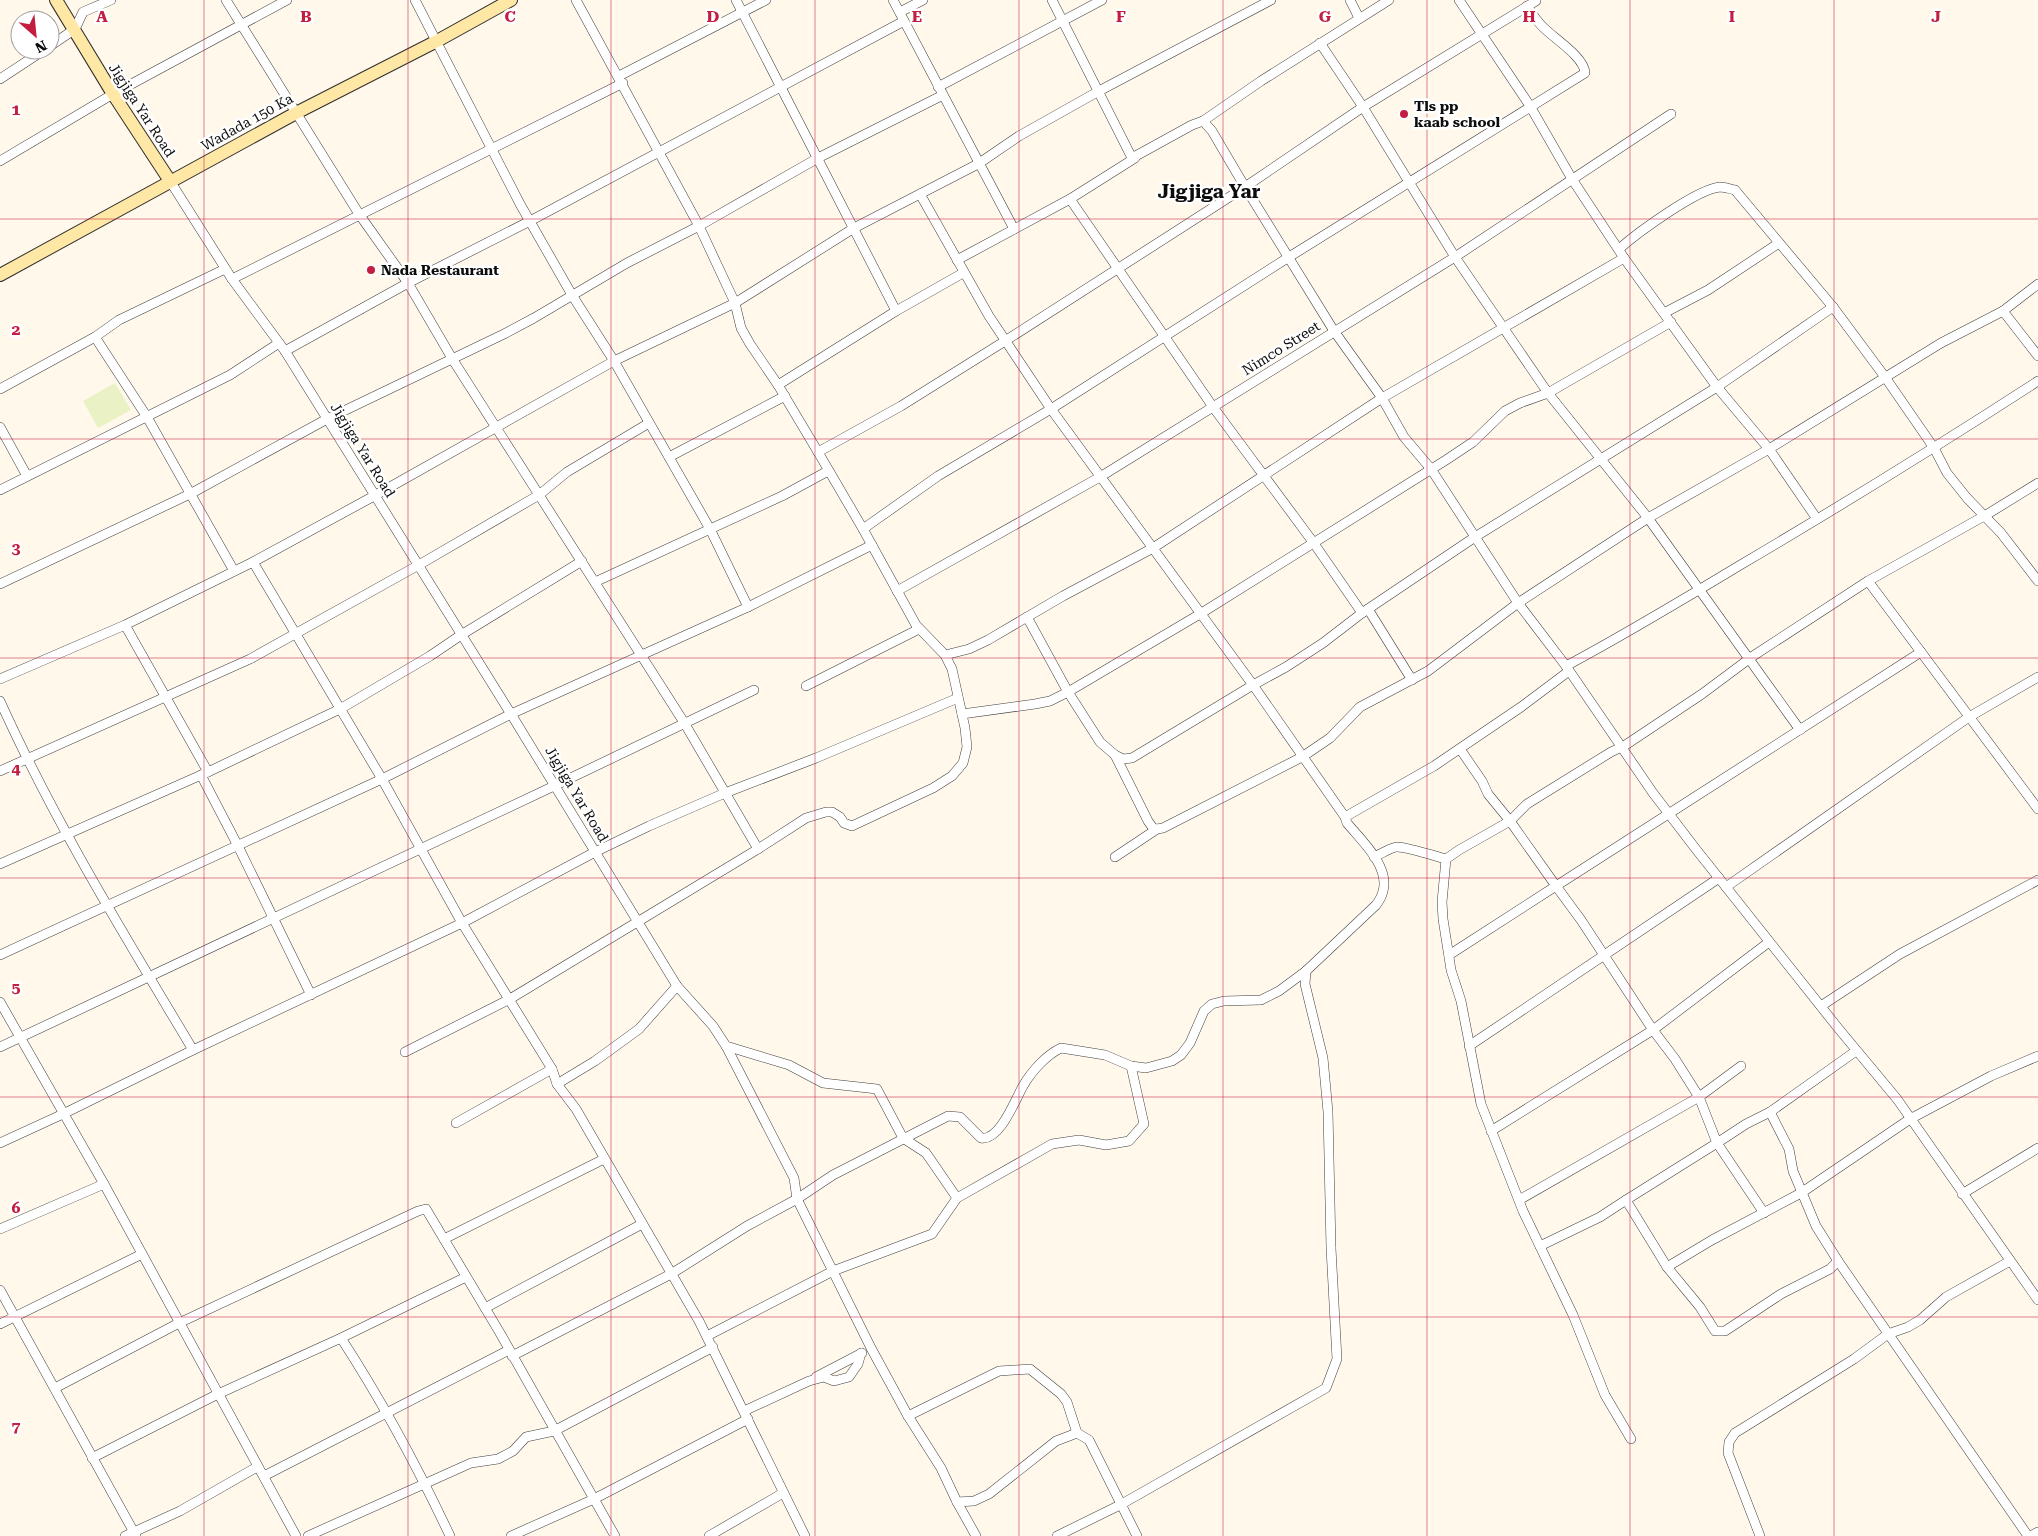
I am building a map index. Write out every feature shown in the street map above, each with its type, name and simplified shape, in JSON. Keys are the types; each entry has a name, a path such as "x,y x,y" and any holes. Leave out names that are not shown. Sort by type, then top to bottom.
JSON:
{"street":[{"name":"Jigjiga Yar Road","path":"56,0 113,94 225,269 285,351 511,714 677,986 713,1026 726,1046 794,1178 797,1199 871,1348 908,1416 942,1468 957,1502 976,1536"},
{"path":"60,39 75,29 83,12 111,0"},
{"path":"226,0 359,214 408,283 453,360 685,724 758,849"},
{"path":"0,161 113,94 287,0"},
{"path":"415,0 490,149 572,295 614,361 710,529 748,607"},
{"name":"Wadada 150 Ka","path":"0,275 296,112 437,41 511,0"},
{"path":"405,1052 510,999 806,818 832,812 852,826 858,825 933,788 952,776 963,763 967,748 952,669 945,655 919,629 818,452 778,385 756,355 741,328 735,303 699,226 621,79 576,0"},
{"path":"736,0 896,311"},
{"path":"232,279 490,149 766,0"},
{"path":"892,0 1014,229"},
{"path":"285,351 408,283 530,221 780,87 902,17 923,0"},
{"path":"1052,0 1130,156 1135,158"},
{"path":"0,584 190,494 327,419 453,360 534,318 627,263 699,226 1102,0"},
{"path":"0,679 125,625 253,562 614,361 735,303 854,228 978,164 1019,136 1098,91 1271,0"},
{"path":"1350,0 1359,18"},
{"path":"957,260 1070,199 1135,158 1192,125 1203,121 1320,43 1389,0"},
{"path":"1459,0 1530,106 1572,179 1624,258 1717,387 1769,449 1817,519"},
{"path":"818,452 901,406 1005,341 1245,187 1363,107 1536,1"},
{"path":"863,529 938,476 1051,409 1289,257 1585,73 1584,67 1579,60 1542,27 1527,6"},
{"path":"1320,43 1363,107 1455,257 1502,328 1548,393 1648,518 1800,730"},
{"path":"0,80 29,60"},
{"name":"Nimco Street","path":"897,591 1100,477 1455,257 1671,114"},
{"path":"1203,121 1212,131 1334,331 1382,398 1404,436 1431,469 1518,603 1568,668 1670,814 1769,942 1882,1080 2038,1300"},
{"path":"1618,249 1636,234 1708,190 1722,186 1735,190 1833,307 1885,376 1934,448 1947,474 1967,498 1986,515 2038,581"},
{"path":"264,1476 671,1274 747,1226 797,1199 833,1175 948,1116 960,1117 981,1138 993,1135 1004,1122 1024,1084 1047,1057 1061,1048 1105,1055 1131,1066 1146,1068 1172,1061 1181,1055 1190,1043 1204,1011 1212,1004 1224,1001 1261,1000 1279,991 1306,971 1376,905 1383,891 1384,878 1374,857 1347,823 1345,817 1253,684 1051,409 1005,341 963,273 920,194"},
{"path":"1070,199 1213,407 1365,611 1412,680"},
{"path":"1664,313 1708,290 1779,243"},
{"path":"945,655 969,649 988,640 1026,617 1153,548 1382,398 1624,258"},
{"path":"0,389 95,338 119,320 225,269"},
{"path":"778,385 896,311 963,273"},
{"path":"1115,857 1157,829 1163,828 1302,757 1330,738 1360,708 1412,680 1447,657 1518,603 1648,518 1769,449 1941,343 2003,311 2038,284"},
{"path":"1026,617 1068,692 1100,742 1115,755 1123,758 1140,754 1253,684 1286,667 1475,537 1599,458 1717,387 1833,307"},
{"path":"2003,311 2038,356"},
{"path":"962,714 1050,701 1068,692 1200,614 1473,442 1505,411 1520,403 1548,393 1671,322"},
{"path":"95,338 147,417 234,571"},
{"path":"0,490 230,375 279,343"},
{"path":"1345,817 1460,749 1521,707 1568,668 1934,448 2038,381"},
{"path":"669,457 784,396"},
{"path":"0,772 250,659 295,635 539,495 567,472 649,422"},
{"path":"0,427 27,476"},
{"path":"595,582 782,496 828,471"},
{"path":"1374,857 1394,848 1404,847 1419,853 1446,859 1510,821 1528,804 1622,747 1868,581 1986,515 2038,483"},
{"path":"0,955 382,779 511,714 640,654 748,607 872,545"},
{"path":"0,864 204,774 340,709 430,656 582,561"},
{"path":"253,562 382,779 462,923 510,999 552,1070 558,1084 576,1109 707,1336 805,1536"},
{"path":"1868,581 2038,809"},
{"path":"125,625 204,774 311,995"},
{"path":"806,686 919,629"},
{"path":"1449,955 1921,652"},
{"path":"1726,886 1969,717 2038,677"},
{"path":"0,1048 754,690"},
{"path":"0,1142 63,1114 193,1050 462,923 595,852 725,793 816,758 958,698"},
{"path":"0,701 26,759 106,906 193,1050"},
{"path":"1460,749 1482,781 1488,794 1510,821 1556,886 1653,1030 1675,1059 1699,1096 1717,1142 1764,1212"},
{"path":"1115,755 1148,821 1153,828 1157,829"},
{"path":"1446,859 1442,902 1451,970 1461,1001 1481,1104 1519,1200 1573,1315 1605,1395 1631,1439"},
{"path":"1469,1046 1719,878"},
{"path":"1821,1006 1900,954 2038,880"},
{"path":"1491,1131 1653,1030 1769,942"},
{"path":"1057,1536 1120,1505 1326,1388 1337,1359 1331,1248 1328,1112 1323,1058 1304,984 1306,971"},
{"path":"558,1084 595,1061 639,1029 677,986"},
{"path":"0,1002 104,1184 296,1536"},
{"path":"726,1046 789,1065 823,1083 877,1089 903,1138 926,1153 957,1198"},
{"path":"1540,1246 1600,1217 1746,1124 1770,1112 1856,1050"},
{"path":"1668,1267 1712,1240 1801,1193 1910,1119 1991,1076 2038,1056"},
{"path":"707,1336 833,1271 932,1234 957,1198 1052,1144 1079,1140 1106,1145 1129,1141 1144,1124 1131,1066"},
{"path":"1519,1200 1699,1096 1741,1066"},
{"path":"456,1123 552,1070"},
{"path":"1770,1112 1788,1148 1793,1172 1816,1226 1838,1261 2029,1536 2038,1532"},
{"path":"1962,1194 2038,1148"},
{"path":"444,1239 604,1159"},
{"path":"0,1229 104,1184"},
{"path":"1626,1200 1668,1267 1700,1307 1715,1332 1725,1331 1781,1294 1830,1269 1838,1261"},
{"path":"55,1388 179,1323 418,1211 426,1209 485,1308 615,1536"},
{"path":"485,1308 642,1224"},
{"path":"0,1324 142,1254"},
{"path":"1760,1536 1730,1462 1728,1453 1729,1442 1735,1433 1854,1359 1888,1334 1908,1327 1920,1320 1946,1297 2010,1261"},
{"path":"92,1458 218,1394 341,1338 466,1277"},
{"path":"0,1290 55,1388 131,1535 201,1500 257,1466"},
{"path":"341,1338 361,1369 425,1484 450,1536"},
{"path":"308,1536 471,1463 498,1459 513,1451 526,1437 554,1430 713,1347"},
{"path":"511,1536 594,1499 871,1348"},
{"path":"809,1381 824,1377 834,1381 849,1377 858,1364 862,1353"},
{"path":"908,1416 999,1371 1030,1369 1061,1394 1078,1433 1089,1440 1137,1536"},
{"path":"957,1502 974,1501 989,1494 1056,1441 1078,1433"},
{"path":"709,1536 783,1493"}],"green space":[{"path":"115,383 131,410 98,428 83,401"}],"place":[{"name":"Tls pp kaab school","path":"1404,114"},
{"name":"Nada Restaurant","path":"371,270"}],"district":[{"name":"Jigjiga Yar","path":"1209,191"}]}
